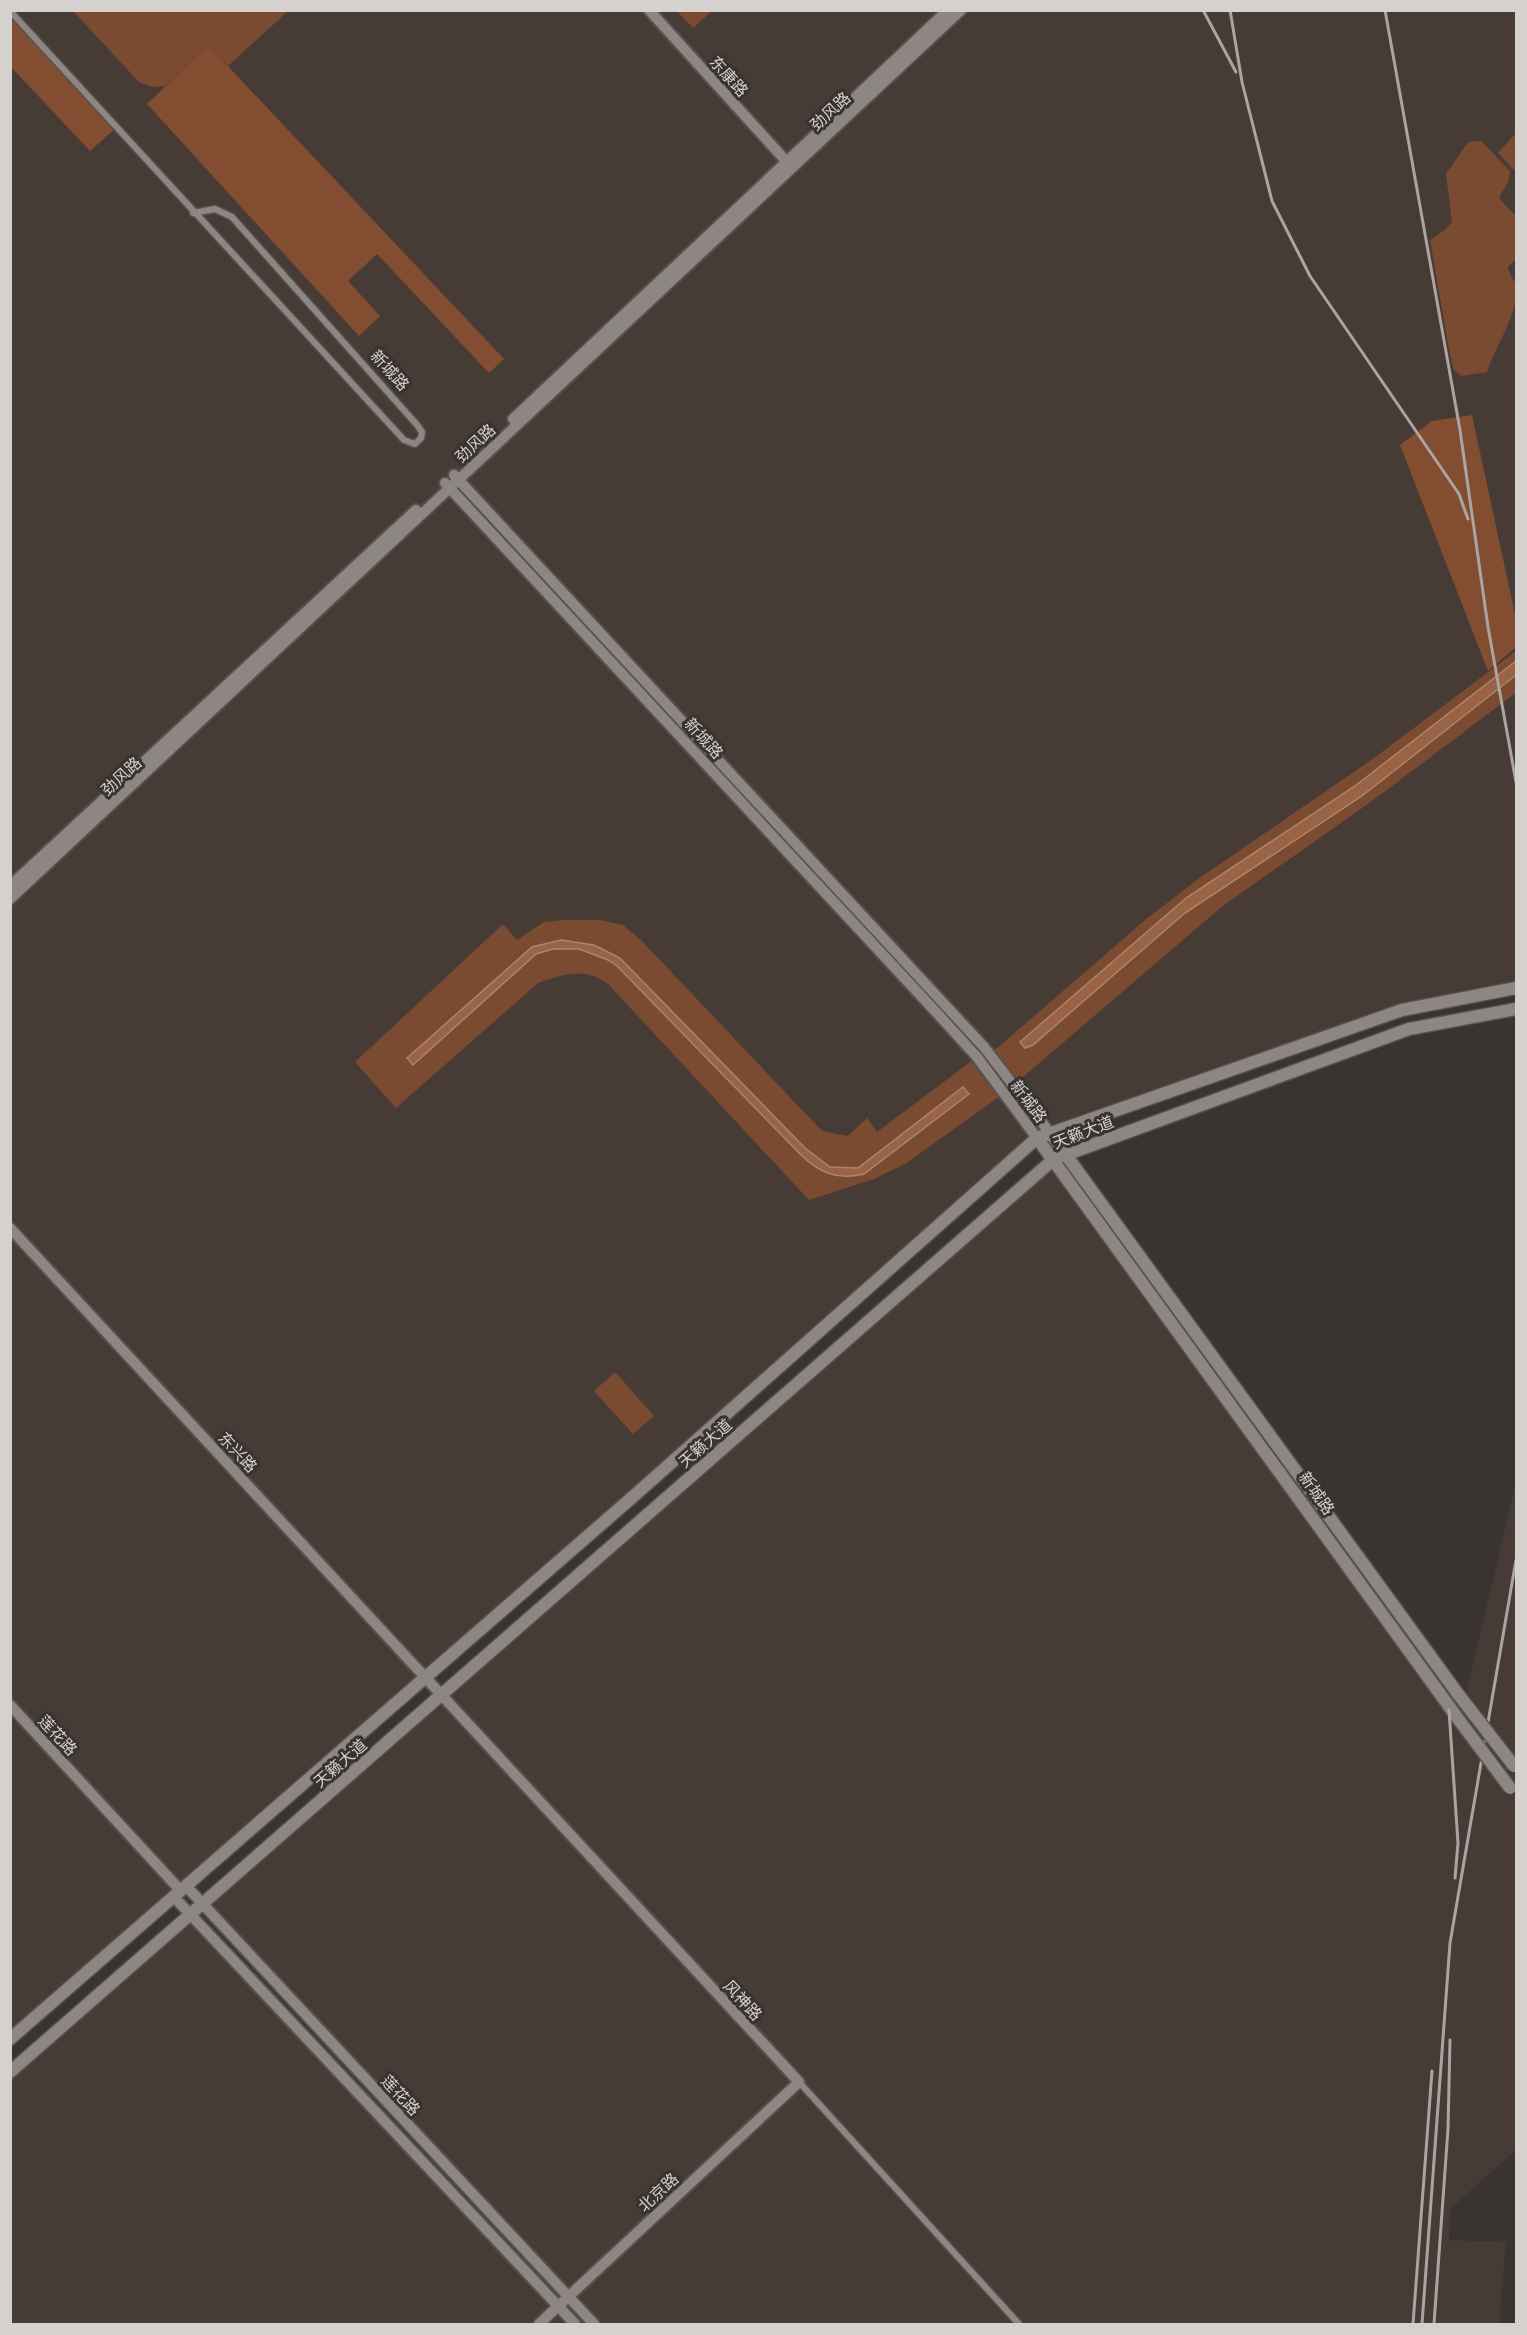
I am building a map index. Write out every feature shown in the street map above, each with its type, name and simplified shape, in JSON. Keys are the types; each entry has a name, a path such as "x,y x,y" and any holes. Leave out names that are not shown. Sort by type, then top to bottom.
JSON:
{"main road":[{"name":"天籁大道","path":"10,2039 426,1677 1037,1138 1402,1010 1516,988"},
{"name":"天籁大道","path":"10,2072 442,1697 1054,1159 1409,1029 1516,1009"},
{"name":"新城路","path":"1050,1133 1458,1694 1515,1768"},
{"name":"新城路","path":"1037,1138 1513,1792"}],"street":[{"name":"东康路","path":"649,10 786,161"},
{"name":"劲风路","path":"456,477 786,161 948,10"},
{"name":"劲风路","path":"10,886 961,10"},
{"name":"新城路","path":"10,11 193,213 404,440 415,444 421,438 422,432 418,426 232,217 215,209 193,213"},
{"name":"新城路","path":"456,477 984,1047 1050,1133"},
{"name":"劲风路","path":"10,898 447,485"},
{"name":"新城路","path":"447,485 936,1012 976,1057 1037,1138"},
{"name":"东兴路","path":"10,1228 442,1697"},
{"name":"风神路","path":"442,1697 799,2082 1019,2325"},
{"name":"莲花路","path":"10,1705 180,1891 191,1914 575,2325"},
{"name":"莲花路","path":"180,1891 202,1903 594,2325"},
{"name":"北京路","path":"539,2325 799,2082"}],"shaded area":[{"path":"10,11 1516,11 1516,651 1507,659 1472,726 1516,693 1516,988 1402,1010 1037,1138 10,2040"},
{"path":"11,11 117,127 90,151 11,67"},
{"path":"73,11 288,11 228,66 208,45 165,86 152,87 139,82"},
{"path":"677,11 712,11 693,28"},
{"path":"208,45 504,359 489,373 377,254 348,281 380,316 359,336 147,104"},
{"path":"1516,133 1516,172 1498,153"},
{"path":"1481,141 1510,171 1509,180 1499,198 1516,216 1516,259 1508,267 1516,285 1516,299 1510,320 1487,372 1461,376 1454,370 1450,356 1430,240 1452,222 1446,174 1468,142"},
{"path":"1472,415 1516,619 1516,647 1488,671 1400,445 1432,421"},
{"path":"1516,651 1516,693 1368,804 1224,905 1003,1094 905,1164 874,1179 809,1200 608,984 591,975 566,975 538,983 396,1108 355,1062 503,924 517,940 544,922 600,920 623,925 641,940 822,1131 848,1136 867,1118 877,1132 977,1057 981,1062 1145,920 1198,879 1374,758"},
{"path":"1516,661 1516,675 1362,796 1185,913 1033,1045 1025,1048 1020,1042 1186,898 1355,786"},
{"path":"561,940 594,945 620,958 805,1148 830,1167 858,1168 963,1087 969,1094 864,1174 845,1176 828,1173 813,1165 799,1153 617,966 608,960 579,949 553,949 536,954 413,1065 407,1058 532,947"},
{"path":"1054,1159 1460,1719 1516,1482 1516,2150 1450,2209 1449,2240 1506,2242 1499,2324 594,2324 202,1903"},
{"path":"615,1372 654,1416 633,1434 594,1391"},
{"path":"191,1913 575,2324 11,2324 10,2072"}],"railway":[{"path":"1203,10 1236,72"},
{"path":"1230,10 1242,82 1272,201 1310,276 1459,494 1468,519"},
{"path":"1385,10 1460,430 1488,627 1516,782"},
{"path":"1422,2324 1450,1943 1516,1560"},
{"path":"1449,1710 1458,1843 1455,1878"},
{"path":"1434,2324 1448,2129 1450,2040"},
{"path":"1413,2324 1432,2071"}]}
